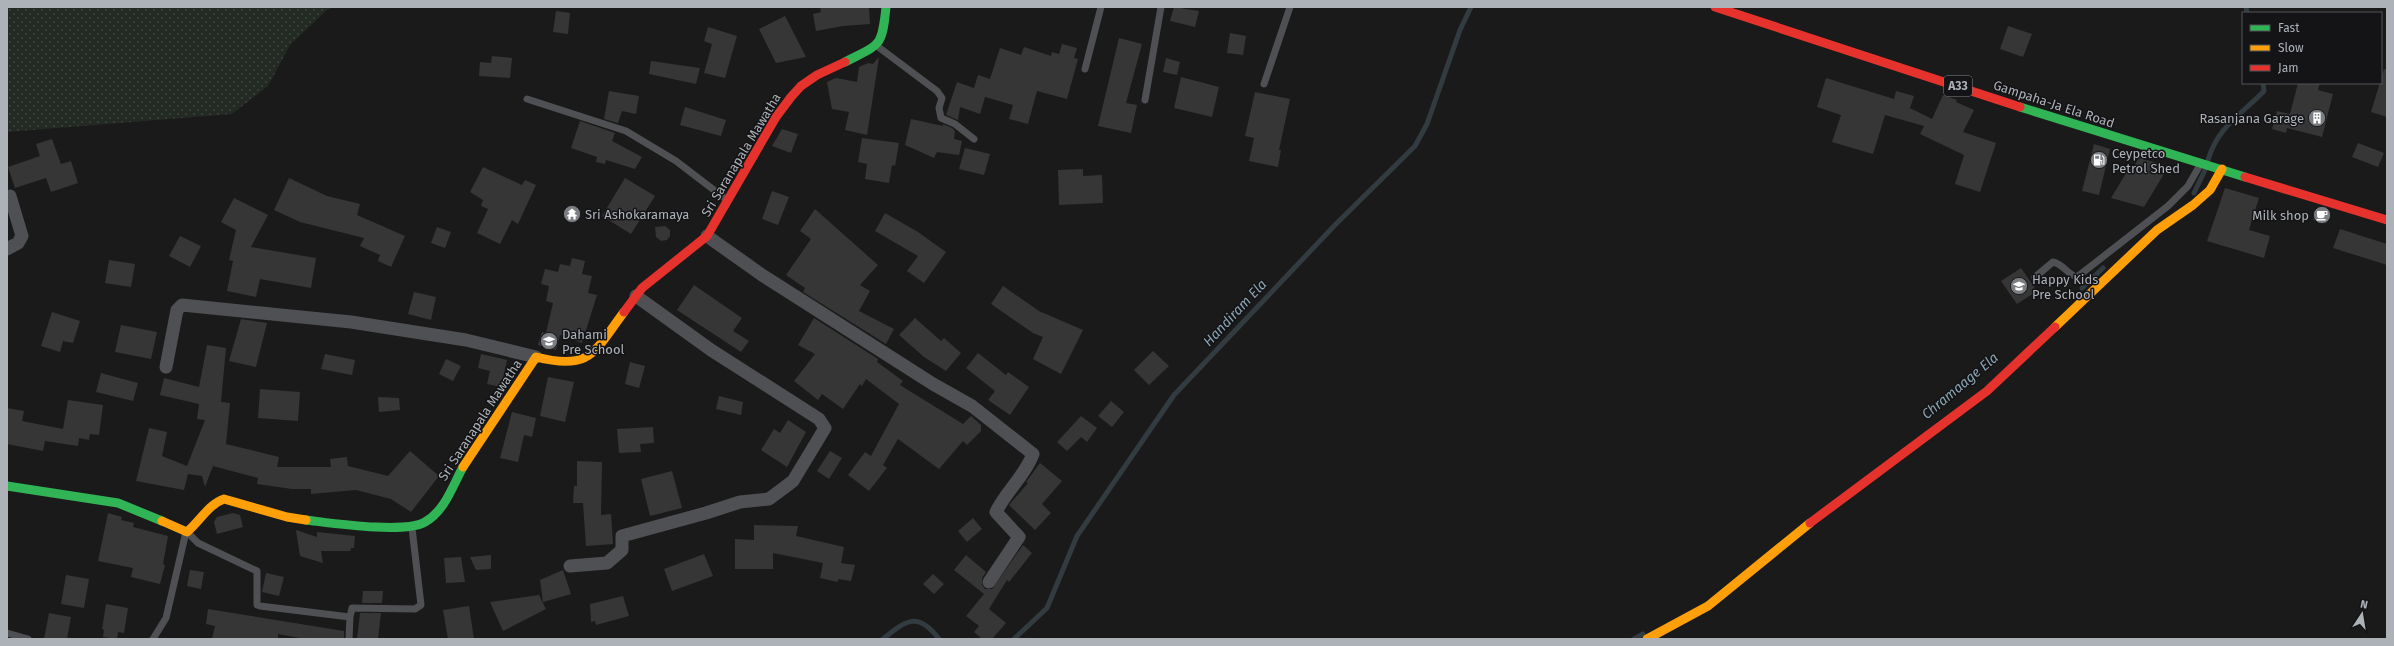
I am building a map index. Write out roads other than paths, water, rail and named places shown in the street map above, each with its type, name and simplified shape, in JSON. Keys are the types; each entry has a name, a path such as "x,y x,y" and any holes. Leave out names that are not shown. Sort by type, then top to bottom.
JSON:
{"main road":[{"path":"877,46 884,35 886,7"},
{"name":"Gampaha-Ja Ela Road","path":"1715,7 2074,125 2387,220"},
{"name":"Sri Saranapala Mawatha","path":"186,532 201,520 215,502 224,499 311,521 347,526 412,527 426,522 442,507 465,463 536,357 553,362 580,363 591,356 601,345 636,296 651,280 707,236 729,201 776,117 801,86 818,75 877,46"},
{"path":"1647,639 1708,606 1790,538 1987,391 2140,246 2210,190 2218,168"},
{"path":"7,486 118,503 186,532"}],"street":[{"path":"7,248 18,243 22,236 10,196"},
{"path":"707,236 762,275 933,384 972,406 1033,454 1028,467 1000,502 996,512 1018,537 989,582"},
{"path":"570,566 607,563 622,550 622,536 740,502 769,499 793,481 825,428 819,419 718,354 636,296"},
{"path":"166,367 177,310 182,305 359,324 466,340 536,357"}],"lane":[{"path":"1085,69 1101,7"},
{"path":"1145,100 1161,7"},
{"path":"1264,84 1290,7"},
{"path":"877,46 937,91 942,98 938,108 941,118 956,124 974,139"},
{"path":"527,99 626,131 676,161 729,201"},
{"path":"2035,277 2053,262 2059,263 2072,275 2077,277 2168,206 2188,186 2201,163"},
{"path":"349,639 352,608 415,609 421,605 412,527"},
{"path":"153,639 166,618 186,532 198,543 257,571 257,605 350,617"},
{"path":"7,633 28,639"}],"waterway":[{"name":"Handiram Ela","path":"1014,639 1047,608 1077,536 1174,395 1335,225 1415,146 1427,124 1460,30 1471,7"},
{"name":"Chramaage Ela","path":"2246,7 2247,12"},
{"name":"Chramaage Ela","path":"2208,160 2212,148 2218,138 2231,122 2264,91 2263,84"},
{"name":"Chramaage Ela","path":"2194,193 2205,170"},
{"name":"Chramaage Ela","path":"2082,288 2103,268"},
{"name":"Handiram Ela","path":"883,639 898,627 912,621 925,625 932,630 939,639"},
{"name":"Chramaage Ela","path":"1634,639 1643,634"}],"place":[{"name":"Rasanjana Garage","path":"2317,118"},
{"name":"Ceypetco Petrol Shed","path":"2099,160"},
{"name":"Sri Ashokaramaya","path":"572,214"},
{"name":"Milk shop","path":"2322,215"},
{"name":"Happy Kids Pre School","path":"2019,286"},
{"name":"Dahami Pre School","path":"549,341"}]}
